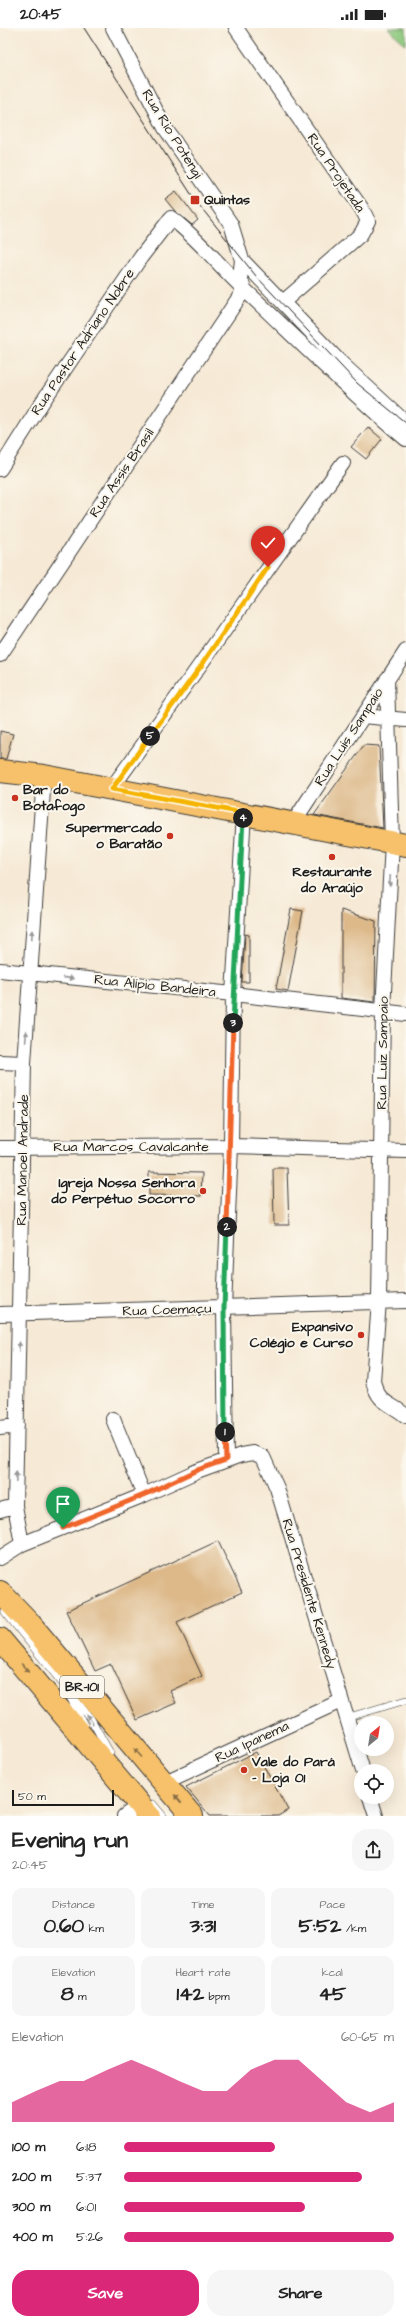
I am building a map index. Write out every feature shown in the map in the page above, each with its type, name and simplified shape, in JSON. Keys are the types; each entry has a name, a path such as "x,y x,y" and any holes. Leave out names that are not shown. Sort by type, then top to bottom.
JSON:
{"main road":[{"path":"0,763 44,776"},
{"path":"0,771 44,776 244,813 399,844"},
{"name":"BR-101","path":"0,1592 27,1620 192,1816"},
{"name":"BR-101","path":"9,1634 140,1809"}],"street":[{"name":"Rua Rio Potengi","path":"113,28 165,128 227,218 242,260 340,362 406,422"},
{"name":"Rua Projetada","path":"236,28 362,209 368,221 361,234 283,302"},
{"name":"Rua Pastor Adriano Nobre","path":"0,469 43,401 137,263 171,218 186,230 244,290"},
{"name":"Rua Rio Potengi","path":"242,260 240,277 244,290"},
{"path":"244,290 347,388 406,439"},
{"name":"Rua Assis Brasil","path":"0,655 244,290"},
{"path":"112,789 201,666 268,567 343,463"},
{"name":"Rua Luís Sampaio","path":"293,823 406,651"},
{"name":"Rua Luiz Sampaio","path":"387,679 387,718 399,844 383,1010 379,1301 373,1381 377,1394 405,1411"},
{"path":"363,716 406,720"},
{"name":"Rua Manoel Andrade","path":"22,1544 15,1506 24,1147 24,1064 29,974 44,776"},
{"path":"226,1460 224,1308 231,1146 234,994 244,813"},
{"name":"Rua Alípio Bandeira","path":"0,970 383,1010 406,1014"},
{"path":"0,1062 24,1064"},
{"name":"Rua Marcos Cavalcante","path":"0,1148 231,1146 406,1151"},
{"name":"Rua Coemaçu","path":"0,1314 406,1301"},
{"path":"113,1419 144,1495"},
{"path":"0,1428 17,1426"},
{"name":"Rua Presidente Kennedy","path":"0,1558 22,1544 144,1495 197,1470 253,1453 263,1457 277,1488 360,1764"},
{"path":"0,1510 15,1506"},
{"name":"Rua Ipanema","path":"163,1782 341,1701"},
{"path":"372,1804 376,1816"}],"lane":[{"path":"0,1606 9,1634"},
{"path":"0,1614 9,1634 61,1681 84,1725 112,1756"},
{"path":"346,1718 406,1700"},
{"path":"140,1809 163,1816"}],"green space":[{"path":"388,28 406,28 406,45"}],"building":[{"name":"Quintas","path":"176,191 198,220 192,225 174,210 165,199"},
{"path":"368,427 382,439 366,459 351,447"},
{"path":"0,731 13,734 6,759 0,759"},
{"path":"364,745 379,746 383,828 314,815"},
{"path":"291,909 303,911 288,991 276,989"},
{"path":"341,910 376,921 375,1002 341,998"},
{"path":"245,934 249,935 249,982 242,982"},
{"path":"273,1168 287,1168 289,1225 274,1225"},
{"path":"149,1172 202,1173 201,1196 149,1195"},
{"path":"218,1541 242,1592 177,1622 202,1676 170,1691 176,1703 137,1720 111,1664 95,1671 66,1611"},
{"name":"Vale do Pará - Loja 01","path":"256,1752 288,1810 278,1816 210,1816 186,1787"}],"tram line":[{"path":"84,28 195,200 256,276 358,384 406,423"}],"place":[{"name":"Quintas","path":"195,200"},
{"name":"Bar do Botafogo","path":"15,798"},
{"name":"Supermercado o Baratão","path":"170,836"},
{"name":"Restaurante do Araújo","path":"332,857"},
{"name":"Igreja Nossa Senhora do Perpétuo Socorro","path":"203,1191"},
{"name":"Expansivo Colégio e Curso","path":"361,1335"},
{"name":"Vale do Pará - Loja 01","path":"244,1770"}],"route":[{"path":"63,1528 144,1495 197,1470 226,1460 224,1308 231,1146 234,994 244,813 112,789 201,666 268,567"}]}
